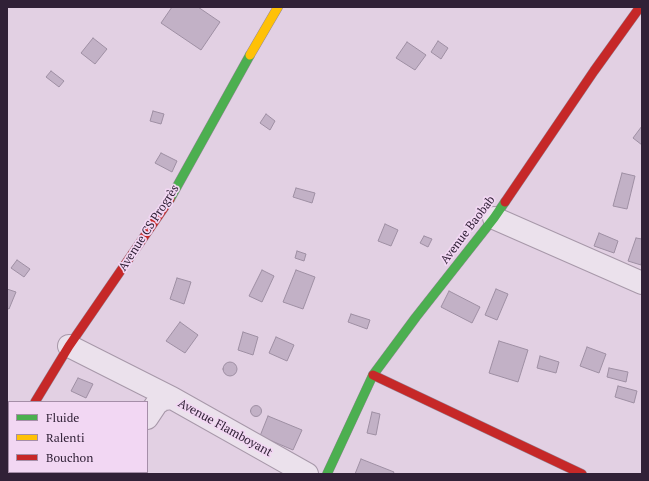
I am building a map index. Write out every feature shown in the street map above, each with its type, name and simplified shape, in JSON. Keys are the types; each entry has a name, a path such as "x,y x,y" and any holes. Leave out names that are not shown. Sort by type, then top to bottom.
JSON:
{"street":[{"name":"Avenue CS Progrès","path":"36,401 69,346 167,204 278,7"},
{"name":"Avenue Baobab","path":"327,474 373,375 412,322 494,218 594,71 640,7"},
{"path":"494,218 642,283"},
{"path":"69,346 172,398"},
{"path":"373,375 582,474"},
{"name":"Avenue Flamboyant","path":"148,416 157,403 164,398 172,398 308,474"}],"building":[{"path":"172,7 198,7 220,22 201,50 161,23"},
{"path":"93,38 107,49 95,64 81,53"},
{"path":"438,41 448,48 441,59 431,52"},
{"path":"407,42 426,55 415,70 396,58"},
{"path":"51,71 64,81 59,87 46,77"},
{"path":"153,111 164,114 161,124 150,121"},
{"path":"266,114 275,121 270,130 260,123"},
{"path":"642,126 642,145 633,138"},
{"path":"161,153 177,161 172,172 155,163"},
{"path":"622,173 635,176 627,209 613,206"},
{"path":"296,188 315,193 312,203 293,197"},
{"path":"385,224 398,230 391,246 378,241"},
{"path":"599,233 618,241 614,253 594,246"},
{"path":"424,236 432,239 428,247 420,243"},
{"path":"636,238 642,239 641,265 628,261"},
{"path":"297,251 306,254 304,261 295,258"},
{"path":"17,260 30,269 24,277 11,268"},
{"path":"262,270 274,276 262,302 249,296"},
{"path":"296,270 315,277 303,309 283,302"},
{"path":"177,278 191,282 184,304 170,299"},
{"path":"7,289 16,292 9,309 7,308"},
{"path":"496,289 508,294 497,320 485,315"},
{"path":"449,291 480,307 472,323 441,307"},
{"path":"351,314 370,320 367,329 348,322"},
{"path":"180,322 198,335 185,353 166,341"},
{"path":"243,332 258,337 253,355 238,350"},
{"path":"276,337 294,345 287,361 269,353"},
{"path":"499,341 528,350 518,382 489,373"},
{"path":"587,347 606,354 599,373 580,366"},
{"path":"540,356 559,362 556,373 537,368"},
{"path":"227,362 233,362 237,366 237,372 233,376 227,376 223,372 223,366"},
{"path":"609,368 628,372 626,382 607,377"},
{"path":"78,378 93,384 86,398 71,391"},
{"path":"618,386 637,391 634,403 615,397"},
{"path":"254,406 258,406 260,407 260,415 254,416 251,413 251,409"},
{"path":"372,412 380,414 376,435 367,433"},
{"path":"268,416 302,430 293,450 260,436"},
{"path":"361,459 394,472 393,474 355,474"},
{"path":"34,473 63,473 63,474"}],"traffic: fast":[{"path":"170,199 250,55"},
{"path":"327,474 373,375 505,202"}],"traffic: slow":[{"path":"250,55 278,7"}],"traffic: jam":[{"path":"505,202 594,71 640,7"},
{"path":"36,401 69,346 170,199"},
{"path":"373,375 582,474"}]}
